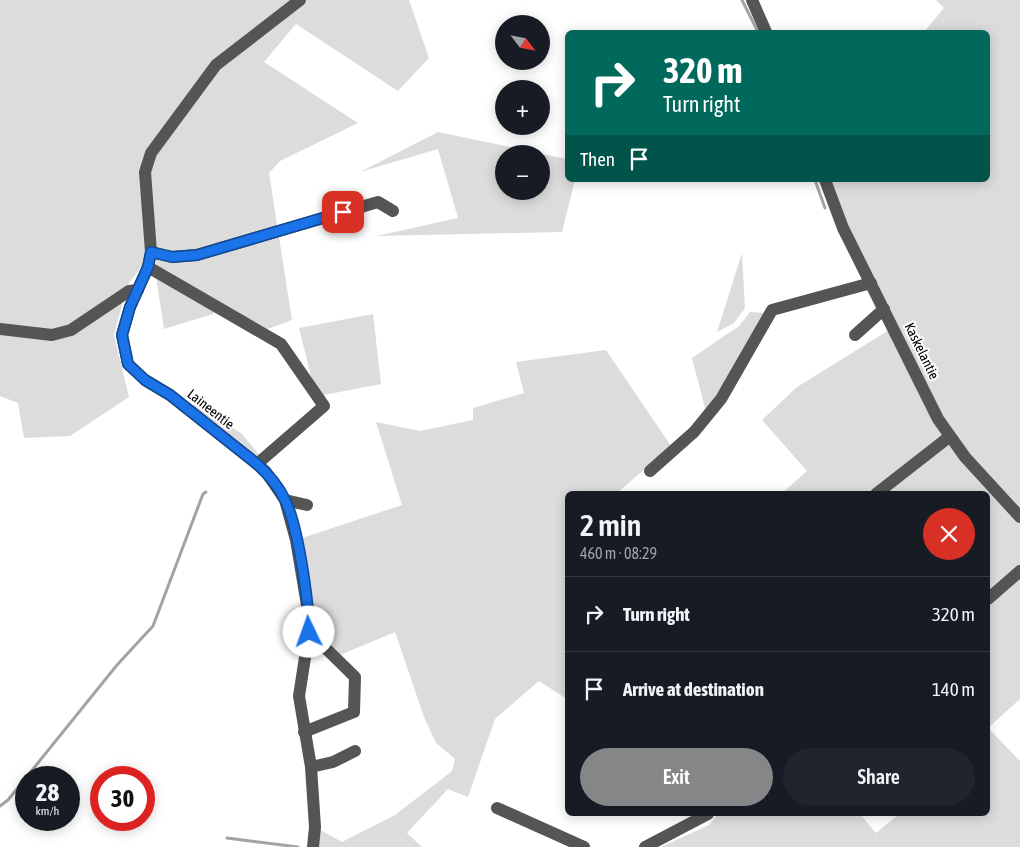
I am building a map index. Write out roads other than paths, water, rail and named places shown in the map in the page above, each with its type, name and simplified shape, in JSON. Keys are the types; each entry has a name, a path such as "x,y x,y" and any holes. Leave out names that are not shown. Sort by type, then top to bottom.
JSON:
{"street":[{"name":"Laineentie","path":"300,0 216,65 158,142 145,172 151,252 148,267 130,307 122,335 128,364 145,380 170,395 257,464 266,472 285,500 296,540 309,617 309,632 299,696 311,767 315,827 312,847"},
{"path":"752,0 765,30"},
{"name":"Kaskelantie","path":"826,182 844,228 949,437 1020,517"},
{"path":"151,252 172,257 197,255 378,202 393,211"},
{"path":"148,267 258,333 281,344 324,406 257,464"},
{"path":"650,471 694,432 721,399 772,310 871,283"},
{"path":"0,329 52,335 71,330 129,291 138,290"},
{"path":"855,335 884,309"},
{"path":"880,491 949,437"},
{"path":"285,500 307,505"},
{"path":"990,597 1020,571"},
{"path":"304,732 354,712 355,677 309,632"},
{"path":"311,767 333,762 355,750"},
{"path":"497,808 584,847"},
{"path":"644,847 704,816"}],"waterway":[{"path":"742,0 757,30"},
{"path":"816,182 825,208"},
{"path":"0,806 8,800 117,665 153,626 203,494 206,492"},
{"path":"227,838 298,847"}]}
